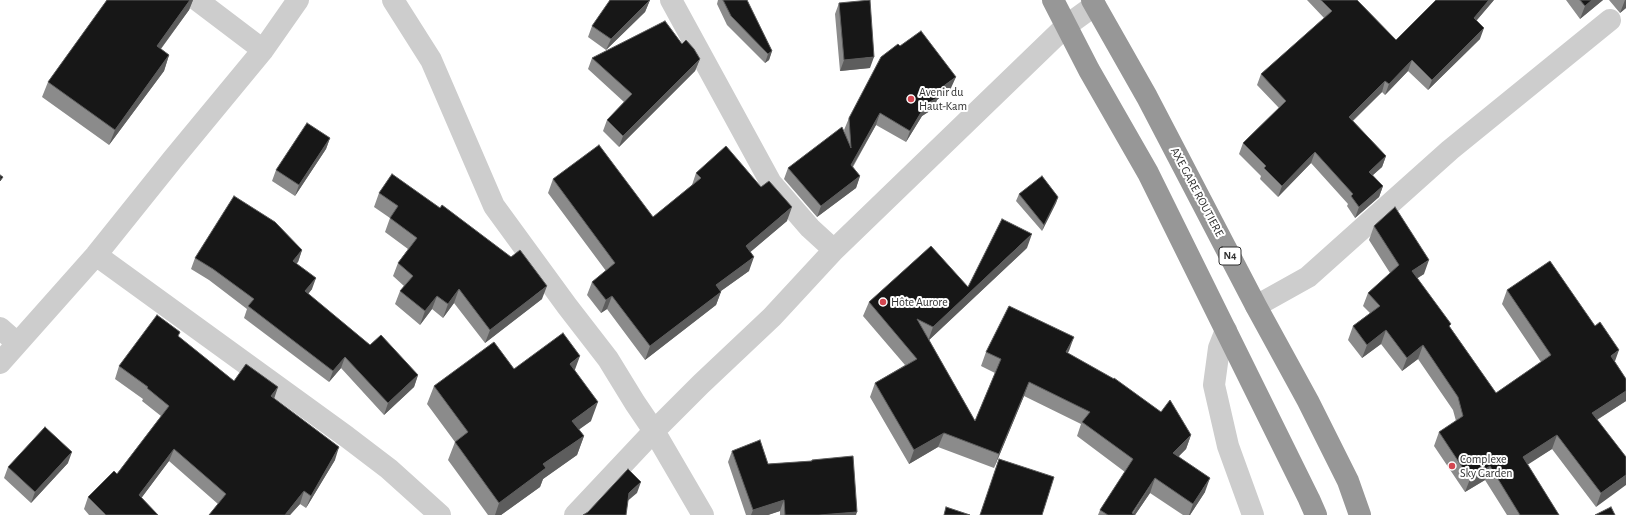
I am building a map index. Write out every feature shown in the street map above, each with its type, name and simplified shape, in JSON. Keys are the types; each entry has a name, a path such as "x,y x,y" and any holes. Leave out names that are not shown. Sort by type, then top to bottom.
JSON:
{"highway":[{"path":"1053,0 1089,70 1148,173 1316,515"},
{"name":"AXE GARE ROUTIERE","path":"1093,2 1147,97 1256,306 1308,401 1348,482 1360,515"}],"street":[{"path":"197,0 263,50"},
{"path":"0,363 96,255 263,50 298,0"},
{"path":"393,0 431,60 494,206 567,306 608,358 654,431 703,515"},
{"path":"671,0 771,183 810,228 834,250"},
{"path":"575,515 654,431 772,316 834,250 1066,26 1093,2"},
{"path":"1256,306 1308,277 1450,150 1610,20"},
{"path":"96,255 322,418 389,469 440,515"},
{"path":"0,328 18,343"},
{"path":"1226,330 1219,348 1214,385 1228,446 1253,515"}],"building":[{"path":"107,0 190,0 157,46 169,55 115,130 48,82"},
{"path":"610,0 650,0 611,39 592,26"},
{"path":"723,0 747,0 772,51 768,54 731,16"},
{"path":"870,0 874,57 844,60 839,3"},
{"path":"1321,0 1357,0 1396,40 1436,0 1489,0 1474,18 1484,28 1432,80 1412,60 1389,84 1385,81 1349,117 1386,156 1369,172 1383,186 1359,207 1351,196 1353,194 1315,152 1282,186 1264,168 1266,166 1243,143 1286,101 1261,74 1332,11"},
{"path":"1580,0 1592,0 1585,6"},
{"path":"665,21 682,44 686,40 700,59 623,136 607,120 632,94 592,58"},
{"path":"921,31 956,77 934,93 937,98 926,104 910,131 880,113 851,165 860,176 821,206 788,168 842,127 851,148 849,118 881,57 898,44 900,46"},
{"path":"307,123 330,138 299,185 276,170"},
{"path":"599,145 653,217 701,178 696,173 726,146 761,187 769,181 792,207 746,246 754,257 716,285 721,292 650,346 612,296 606,300 592,282 615,263 553,179"},
{"path":"392,174 440,208 442,205 511,257 520,250 547,286 490,330 459,289 448,304 437,296 425,311 400,291 413,276 398,263 417,238 390,218 398,206 379,193"},
{"path":"1042,176 1058,197 1044,225 1019,194"},
{"path":"234,196 275,222 302,250 293,261 316,278 305,291 370,345 381,335 418,375 388,403 345,357 333,371 248,306 254,299 213,269 195,258"},
{"path":"1395,207 1429,260 1412,271 1451,324 1449,326 1496,393 1551,355 1507,290 1550,261 1595,326 1600,322 1619,350 1611,356 1626,379 1626,391 1592,413 1626,457 1626,475 1601,493 1557,435 1523,457 1559,515 1520,515 1490,466 1470,479 1439,432 1463,416 1458,397 1423,345 1407,358 1386,330 1367,345 1353,326 1380,306 1368,293 1399,265 1374,226"},
{"path":"1002,219 1032,234 933,327 917,319 975,421 1001,359 986,352 1009,306 1074,337 1066,352 1114,378 1161,412 1170,400 1191,435 1173,453 1210,478 1193,504 1155,478 1132,513 1135,515 1108,515 1100,510 1133,459 1082,422 1090,412 1029,382 999,454 944,433 914,450 875,383 917,359 869,302 931,246 968,287"},
{"path":"157,315 180,332 178,336 234,381 246,364 278,387 271,396 339,447 311,496 304,491 285,515 209,515 226,494 174,449 139,495 158,515 106,515 88,497 114,471 117,474 169,406 147,388 148,387 119,366"},
{"path":"563,333 580,356 570,364 598,402 572,421 584,436 543,464 546,468 499,503 455,442 468,432 434,386 494,342 514,369"},
{"path":"45,427 72,452 35,492 8,467"},
{"path":"760,440 768,464 853,456 857,512 819,515 785,515 784,500 753,510 732,451"},
{"path":"999,459 1054,477 1042,515 980,515"},
{"path":"628,469 641,482 629,493 626,515 583,515 588,512"},
{"path":"946,507 970,515 944,515"},
{"path":"1611,507 1615,515 1595,515"}],"place":[{"name":"Avenir du Haut-Kam","path":"911,99"},
{"name":"Hôte Aurore","path":"883,302"},
{"name":"Complexe Sky Garden","path":"1452,466"}]}
